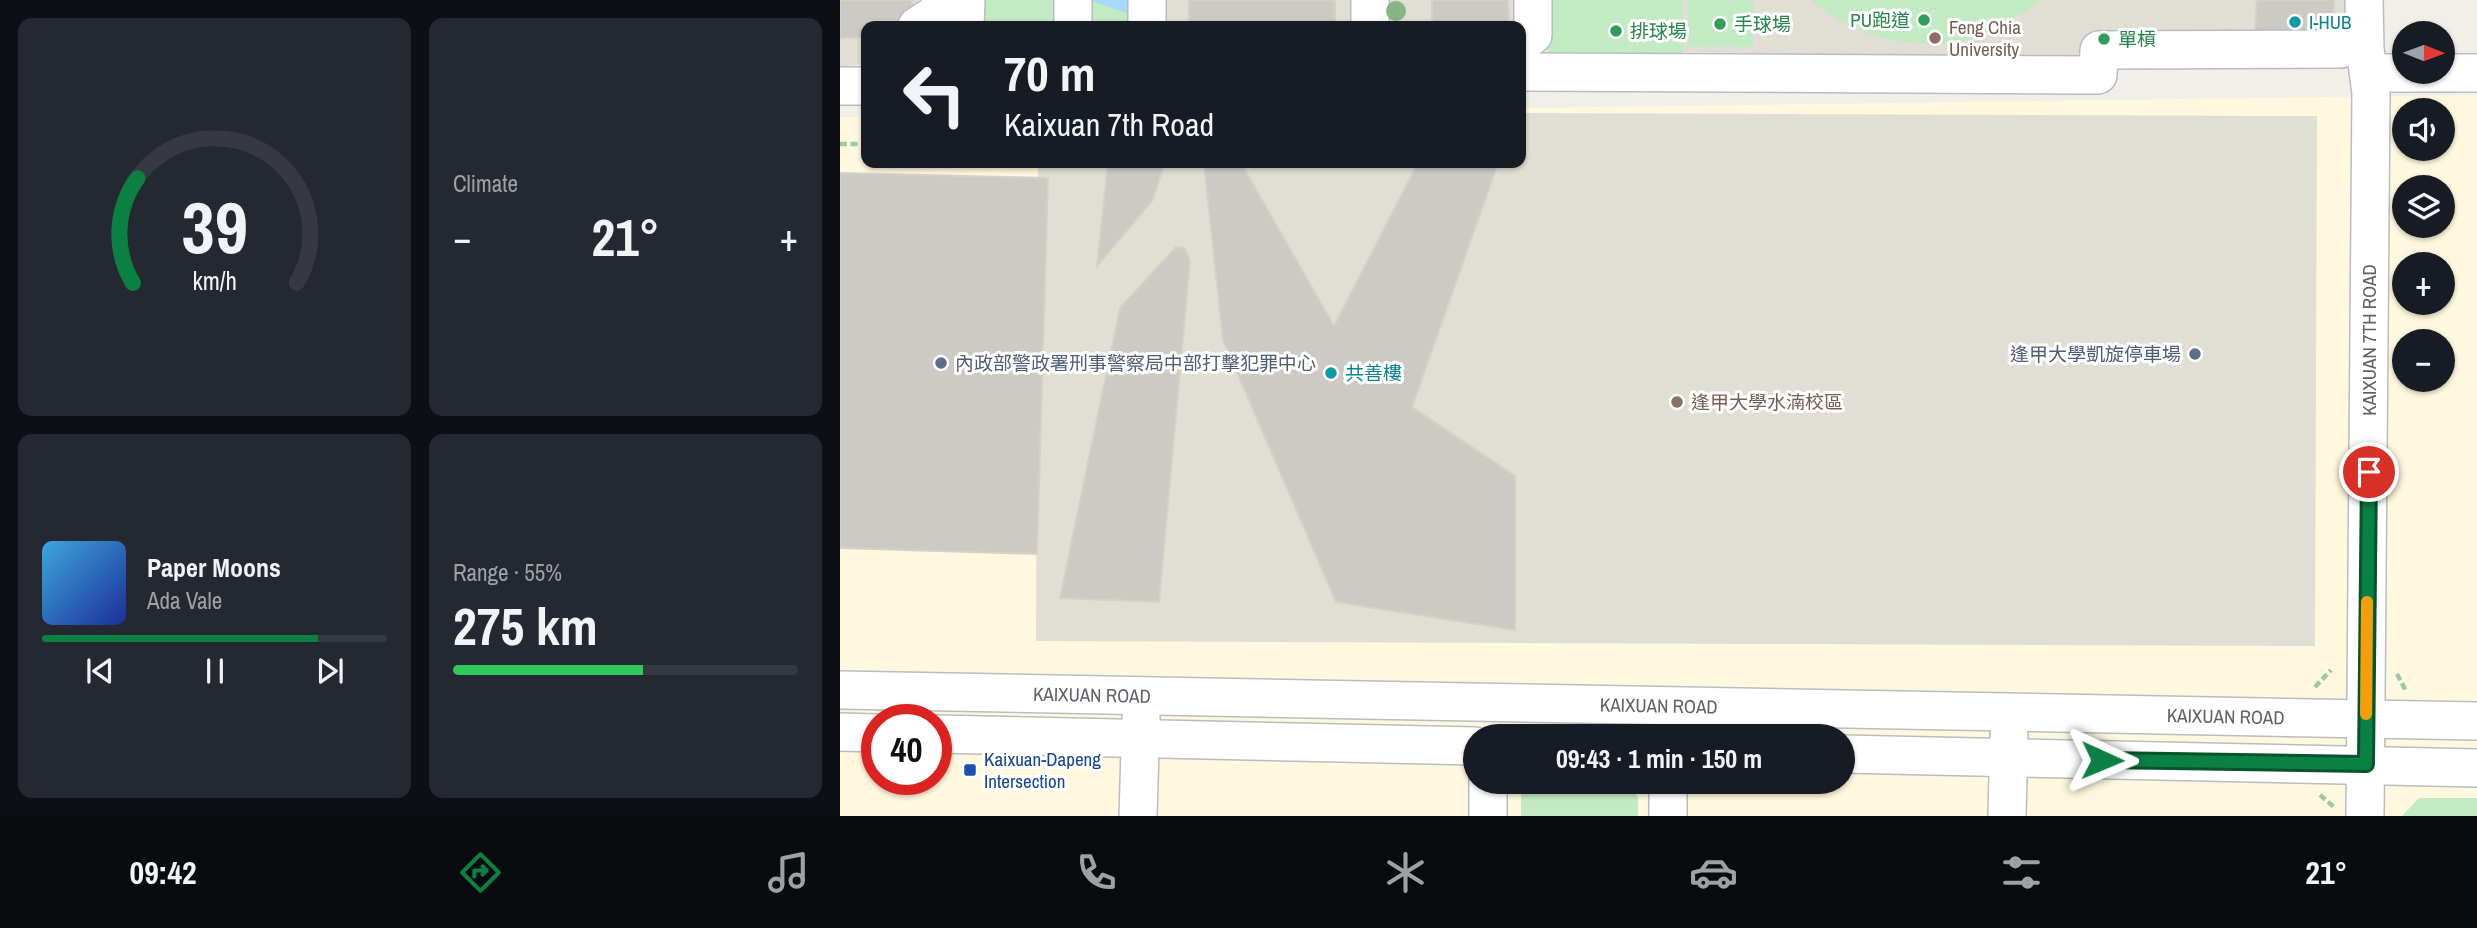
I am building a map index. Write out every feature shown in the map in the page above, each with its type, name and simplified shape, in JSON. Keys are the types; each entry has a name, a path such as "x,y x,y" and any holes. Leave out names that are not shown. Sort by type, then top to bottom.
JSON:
{"street":[{"path":"1073,0 1073,21"},
{"path":"1147,0 1147,21"},
{"path":"1370,0 1370,21"},
{"path":"1526,40 1534,35 1533,0"},
{"name":"KAIXUAN 7TH ROAD","path":"2364,0 2365,49 2371,107 2365,816"},
{"path":"1526,72 2098,75 2099,50 2341,49"},
{"path":"2369,73 2477,73"},
{"path":"840,86 861,86"},
{"name":"KAIXUAN ROAD","path":"840,690 1142,695 1490,719 1669,721 2010,713 2477,721"},
{"path":"1138,816 1142,695"},
{"path":"2007,816 2010,713"},
{"path":"840,732 861,733"},
{"path":"952,734 1463,746"},
{"path":"1855,754 2477,768"},
{"path":"1488,794 1488,816"},
{"path":"1668,794 1668,816"}],"path":[{"path":"840,144 861,144"}],"shaded area":[{"name":"Feng Chia University","path":"840,0 2349,0 2349,61 1526,50 1526,21 861,21 861,64 840,66"},
{"name":"逢甲大學水湳校區","path":"2477,95 2477,816 840,816 840,117 861,117 861,168 1526,168 1526,108"},
{"name":"逢甲大學水湳校區","path":"1526,113 2317,116 2315,646 1036,641 1038,168 1526,168"}],"green space":[{"path":"959,0 1138,0 1138,21 959,21"},
{"name":"排球場","path":"1548,0 1683,0 1683,61 1548,61"},
{"name":"手球場","path":"1688,0 1753,0 1753,47 1688,47"},
{"name":"PU跑道","path":"1811,0 2041,0 2012,20 1980,36 1959,41 1913,43 1868,33 1847,25"},
{"path":"1521,794 1635,794 1638,797 1638,816 1521,816"},
{"path":"2419,798 2477,798 2477,816 2402,816"}],"water":[{"path":"1090,0 1125,0 1133,3 1134,16"}],"building":[{"path":"840,0 912,0 913,20 861,21 861,37 840,38"},
{"path":"1189,0 1335,0 1335,21 1189,21"},
{"path":"1432,0 1508,0 1509,21 1432,21"},
{"name":"I-HUB","path":"2257,0 2334,0 2333,44 2254,45"},
{"path":"1107,168 1163,168 1152,201 1097,266"},
{"name":"共善樓","path":"1205,168 1244,168 1334,326 1415,168 1496,168 1412,407 1515,476 1515,630 1336,602 1223,340"},
{"name":"內政部警政署刑事警察局中部打擊犯罪中心","path":"840,173 1048,178 1037,554 840,548"},
{"path":"1176,247 1184,248 1190,260 1159,602 1060,598 1120,308"}],"slow traffic":[{"path":"2366,714 2367,602"}],"place":[{"name":"PU跑道","path":"1924,20"},
{"name":"I-HUB","path":"2295,22"},
{"name":"手球場","path":"1720,24"},
{"name":"排球場","path":"1616,31"},
{"name":"Feng Chia University","path":"1935,38"},
{"name":"單槓","path":"2104,39"},
{"name":"逢甲大學凱旋停車場","path":"2195,354"},
{"name":"內政部警政署刑事警察局中部打擊犯罪中心","path":"941,363"},
{"name":"共善樓","path":"1331,373"},
{"name":"逢甲大學水湳校區","path":"1677,402"},
{"name":"Kaixuan-Dapeng Intersection","path":"970,770"}],"route":[{"path":"2102,760 2366,764 2365,656 2369,472"}]}
